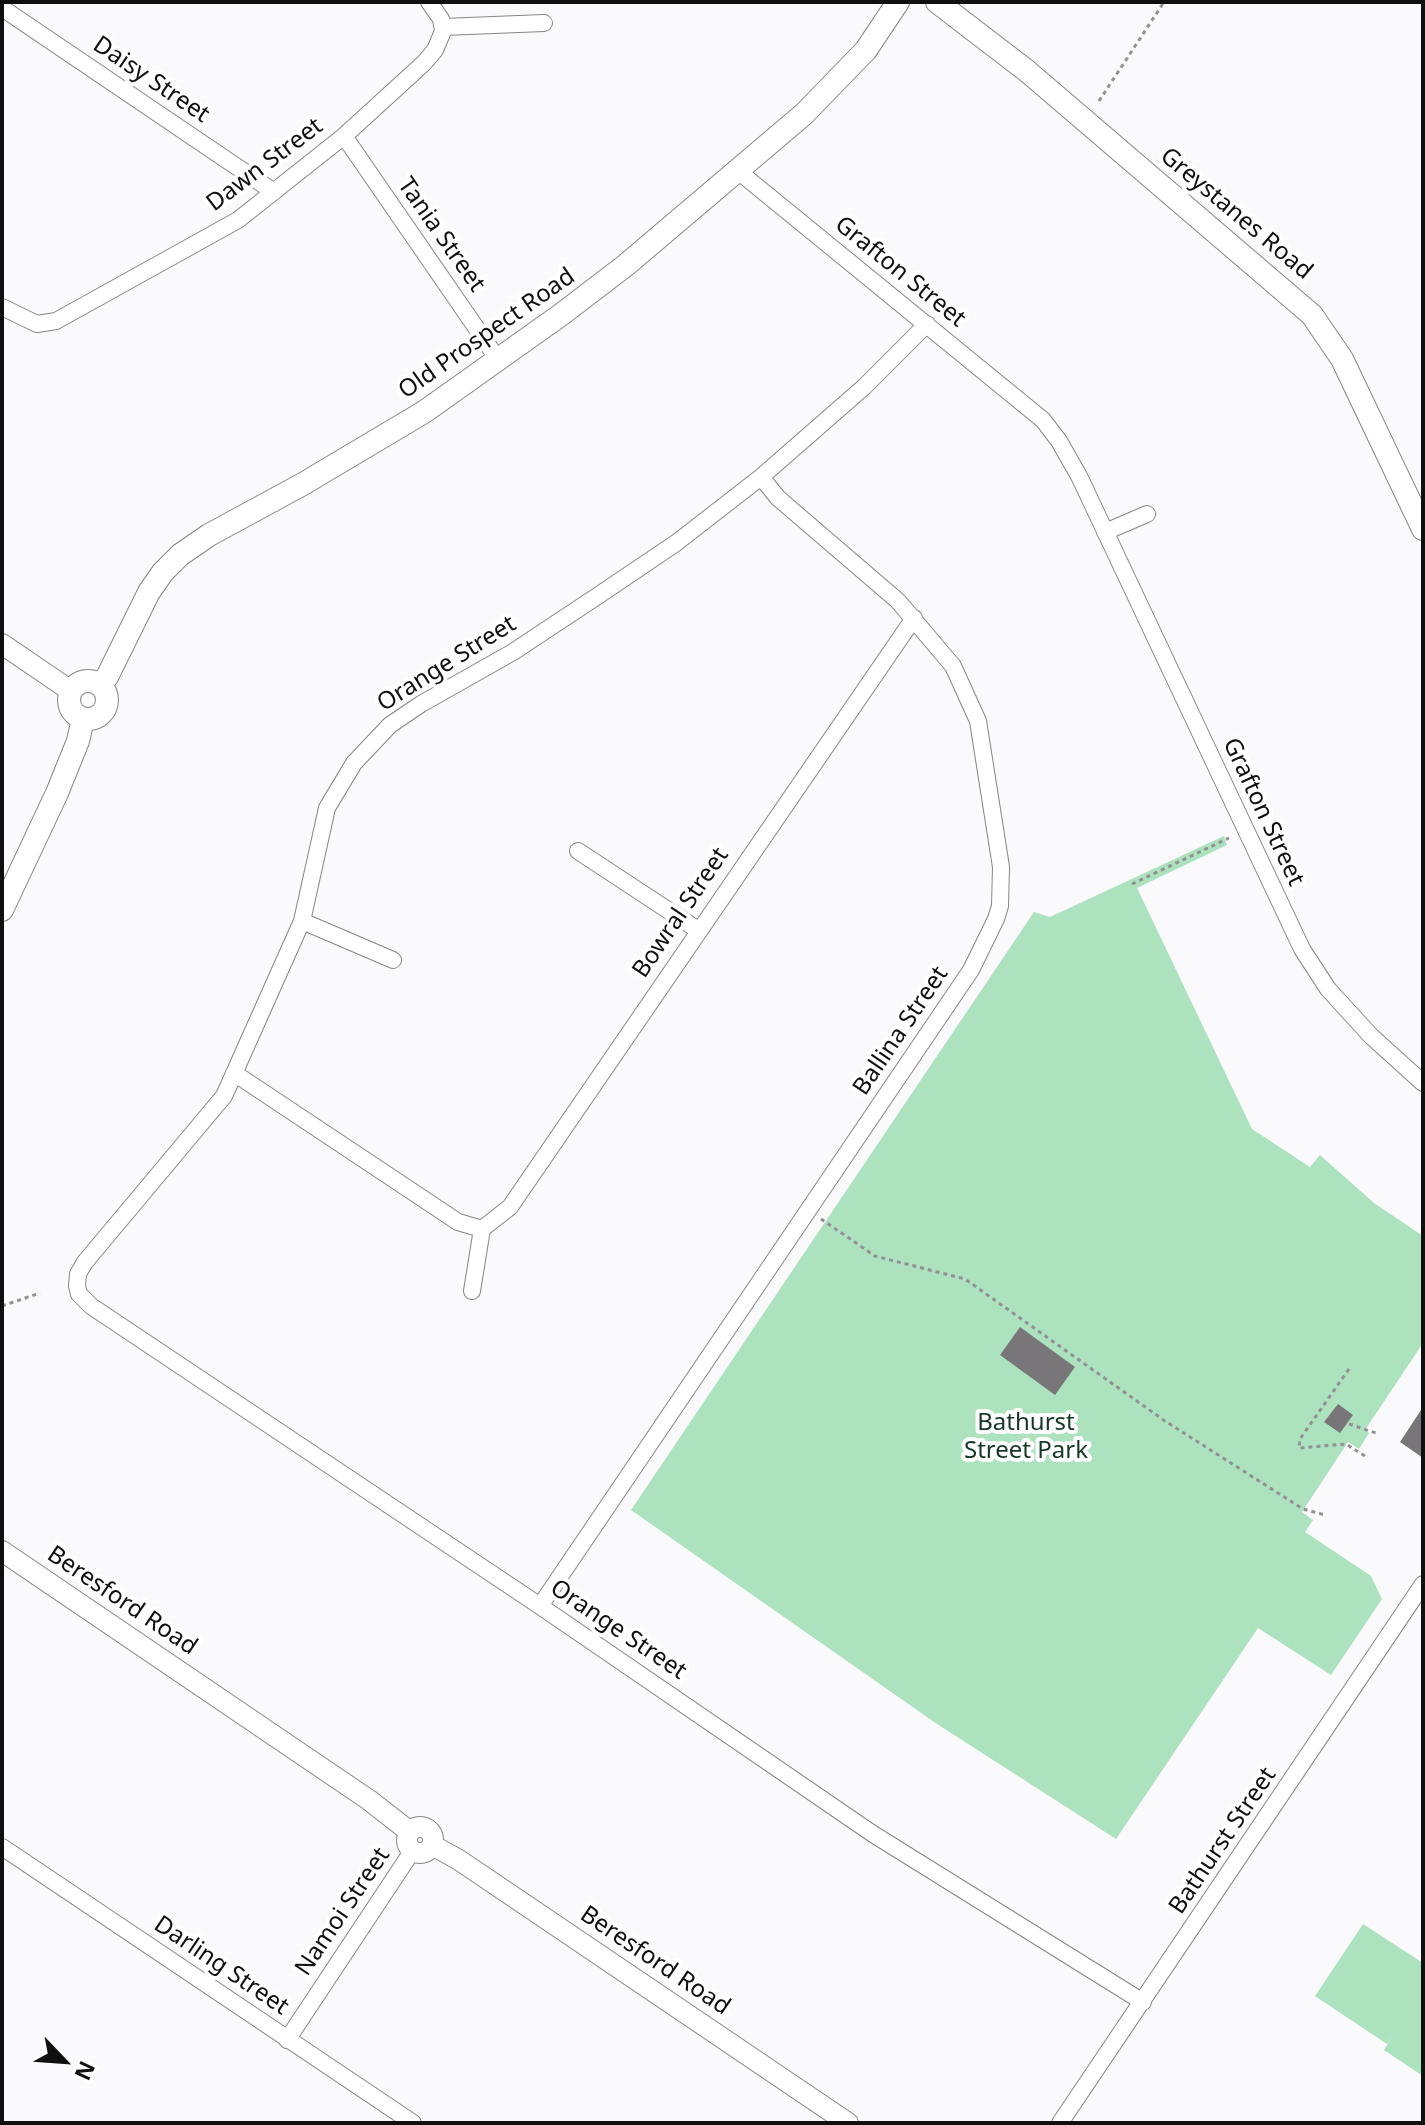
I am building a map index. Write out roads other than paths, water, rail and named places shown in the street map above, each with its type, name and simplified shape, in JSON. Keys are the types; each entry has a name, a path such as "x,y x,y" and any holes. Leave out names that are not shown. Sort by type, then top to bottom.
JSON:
{"main road":[{"name":"Old Prospect Road","path":"99,684 112,667 149,592 180,555 209,535 389,433 499,361 626,265 804,114 849,69 898,2"},
{"name":"Greystanes Road","path":"937,2 966,13 1027,71 1312,315 1342,359 1423,529"},
{"path":"85,682 99,684 107,696 105,708 95,718 83,719 71,708 71,691 85,682"},
{"path":"2,910 57,793 78,741 83,719"}],"street":[{"path":"429,2 443,27 544,23"},
{"name":"Daisy Street","path":"2,8 274,192"},
{"name":"Dawn Street","path":"2,307 40,333 238,220 344,136 424,63 439,43 443,27"},
{"name":"Tania Street","path":"344,136 499,361"},
{"name":"Grafton Street","path":"738,171 1043,420 1059,441 1302,949 1336,999 1423,1083"},
{"name":"Orange Street","path":"927,324 864,387 761,477 676,543 513,652 390,725 354,763 327,808 302,921 214,1111 85,1262 72,1286 91,1306 540,1606 873,1834 1143,2002"},
{"name":"Ballina Street","path":"540,1606 971,970 1000,906 1001,867 978,721 953,666 898,601 778,498 761,477"},
{"path":"1105,532 1147,514"},
{"name":"Bowral Street","path":"482,1229 510,1207 914,618"},
{"path":"2,644 71,691"},
{"path":"578,851 698,930"},
{"path":"302,921 393,960"},
{"path":"234,1073 458,1222 482,1229 472,1291"},
{"name":"Beresford Road","path":"2,1551 369,1800 418,1842 472,1869 848,2123"},
{"name":"Bathurst Street","path":"1060,2123 1423,1584"},
{"name":"Namoi Street","path":"287,2040 418,1842"},
{"name":"Darling Street","path":"2,1847 413,2123"}],"park label":[{"name":"Bathurst Street Park","path":"1026,1437"}]}
